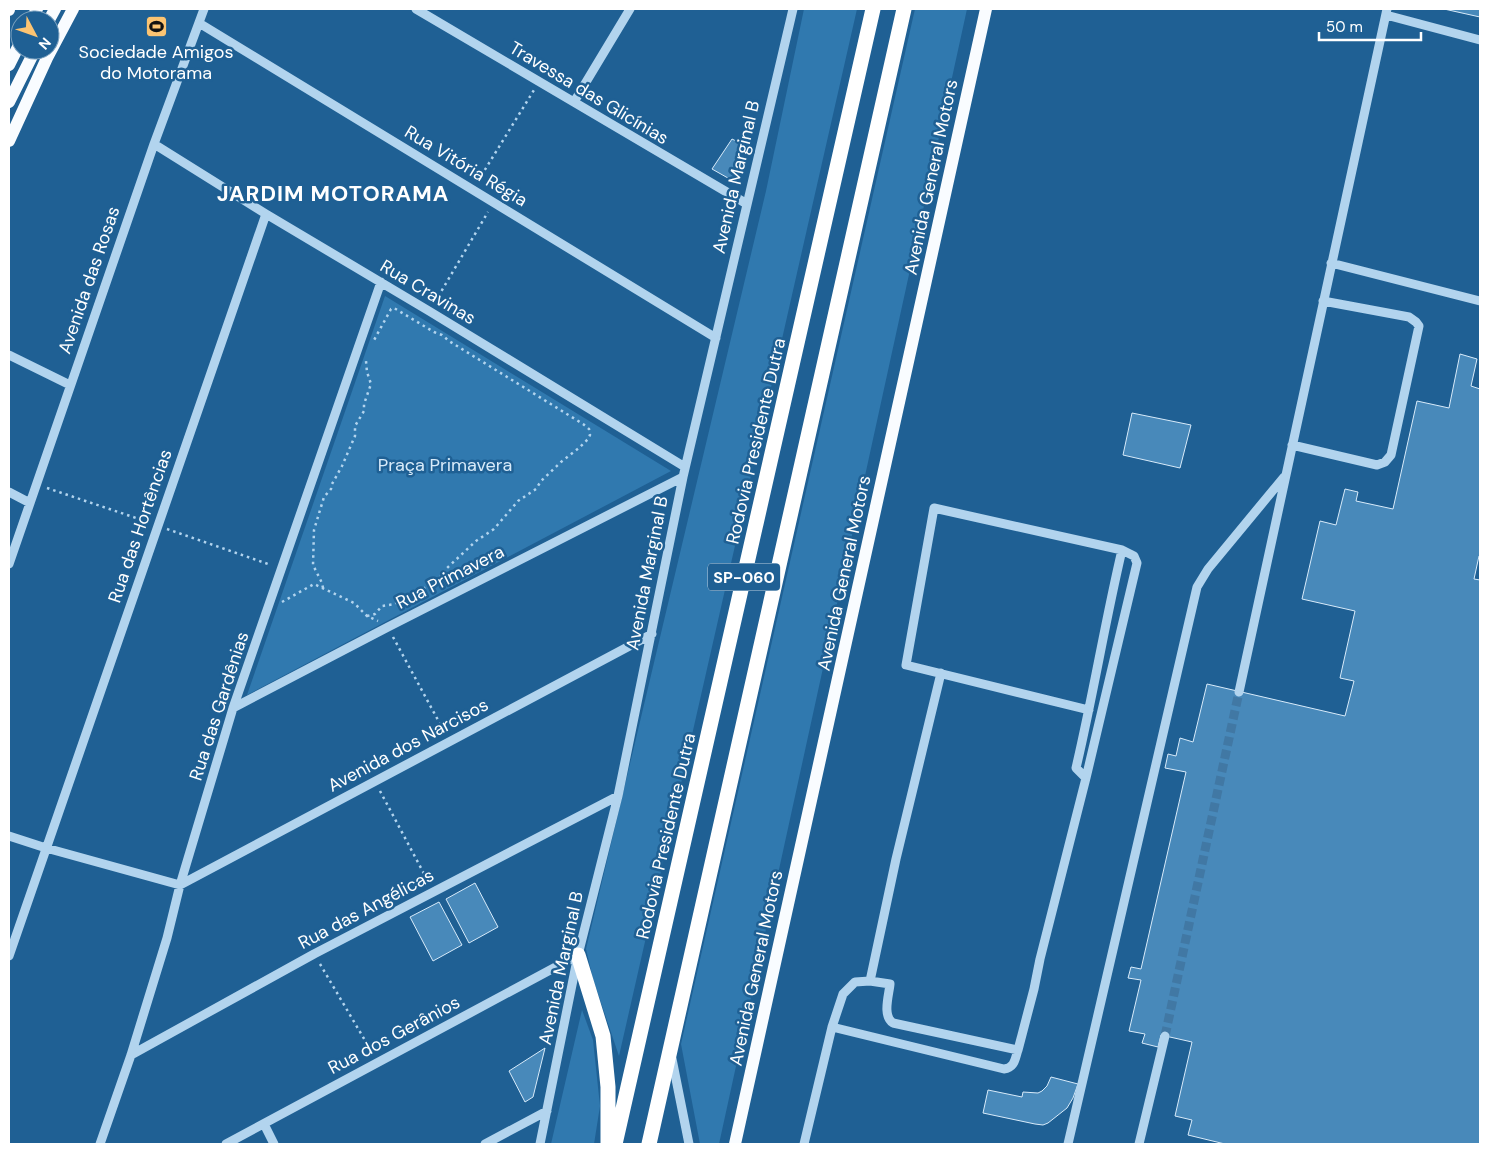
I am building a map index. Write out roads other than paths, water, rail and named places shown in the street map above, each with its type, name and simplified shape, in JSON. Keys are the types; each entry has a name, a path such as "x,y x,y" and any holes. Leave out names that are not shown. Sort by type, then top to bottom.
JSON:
{"highway":[{"name":"Rodovia Presidente Dutra","path":"615,1144 873,9"},
{"name":"SP-060","path":"649,1144 904,9"},
{"path":"578,955 603,1036 608,1087 608,1144"}],"main road":[{"path":"9,141 46,58 73,9"},
{"name":"Avenida General Motors","path":"735,1144 986,9"},
{"path":"9,102 29,60"}],"street":[{"name":"Avenida das Rosas","path":"9,564 154,144 204,9"},
{"name":"Travessa das Glicínias","path":"416,9 747,204"},
{"path":"574,102 630,9"},
{"name":"Avenida Marginal B","path":"540,1144 578,955 618,796 685,467 793,9"},
{"path":"1239,692 1386,12 1480,40"},
{"name":"Rua Vitória Régia","path":"199,23 716,338"},
{"name":"Rua Cravinas","path":"154,144 266,214 685,467"},
{"name":"Rua das Hortências","path":"9,956 266,214"},
{"path":"1331,264 1480,301"},
{"name":"Rua das Gardênias","path":"100,1144 131,1055 167,938 180,885 233,708 381,282"},
{"path":"1292,445 1377,465 1385,462 1391,455 1419,326 1410,317 1323,301"},
{"path":"9,355 70,385"},
{"name":"Rua Primavera","path":"233,708 683,477"},
{"path":"1068,1144 1197,587 1208,569 1284,477"},
{"path":"9,492 30,503"},
{"path":"832,1027 1004,1069 1012,1066 1034,989 1137,563 1134,556 1122,550 934,508 906,665 1089,710"},
{"path":"1086,778 1076,768 1122,550"},
{"name":"Avenida dos Narcisos","path":"180,885 374,780 652,634"},
{"path":"870,981 896,859 941,673"},
{"name":"Rua das Angélicas","path":"131,1055 314,954 618,796"},
{"path":"9,836 180,885"},
{"name":"Rua dos Gerânios","path":"226,1144 578,955"},
{"path":"804,1144 832,1027 843,994 855,982 870,981 890,984 887,1015 893,1023 1018,1050"},
{"path":"1139,1144 1166,1036"},
{"path":"670,1050 689,1144"},
{"path":"485,1144 547,1111"},
{"path":"264,1124 274,1144"}],"tunnel":[{"path":"1165,1036 1239,692"}],"place":[{"name":"Sociedade Amigos do Motorama","path":"156,27"}],"district":[{"name":"JARDIM MOTORAMA","path":"333,193"}],"park label":[{"name":"Praça Primavera","path":"445,465"}]}
